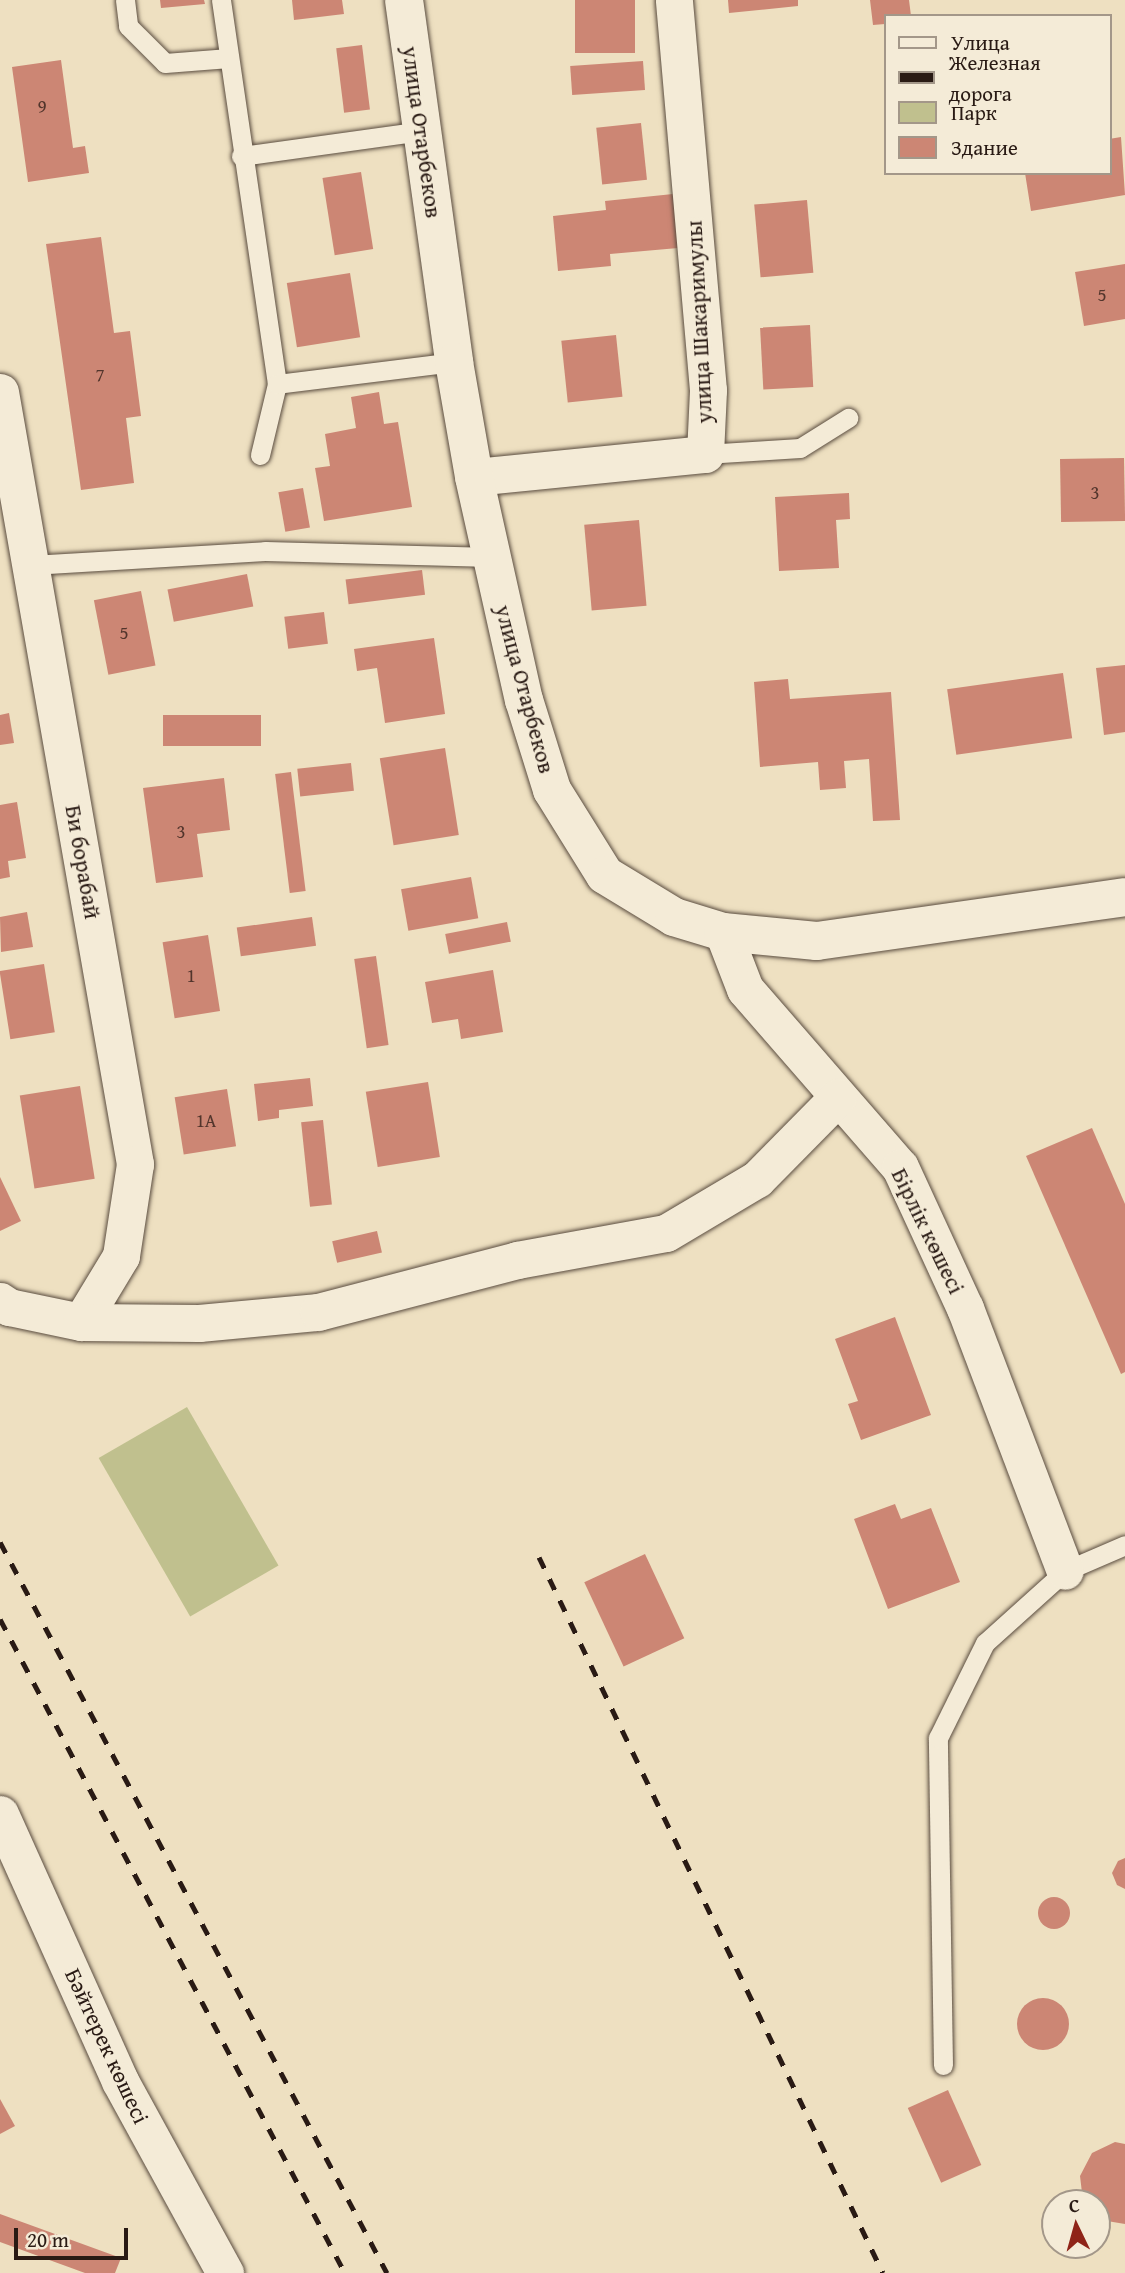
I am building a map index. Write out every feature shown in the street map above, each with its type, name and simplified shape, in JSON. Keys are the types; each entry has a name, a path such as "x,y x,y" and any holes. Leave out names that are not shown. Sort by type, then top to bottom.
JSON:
{"main road":[{"name":"улица Отарбеков","path":"404,0 454,362 474,477 524,700 552,790 605,874 674,917 723,932 817,941 1125,897"}],"street":[{"name":"улица Шакаримулы","path":"474,477 705,454 708,390 674,0"},
{"name":"Би борабай","path":"0,391 135,1164 121,1256 81,1322"},
{"name":"Бірлік көшесі","path":"723,932 745,989 900,1167 965,1308 1065,1571"},
{"path":"0,1301 9,1307 81,1322 199,1324 318,1312 517,1260 666,1233 757,1179 838,1097"},
{"name":"Бәйтерек көшесі","path":"0,1814 120,2081 225,2273"}],"lane":[{"path":"125,0 128,26 165,63 229,58"},
{"path":"221,0 277,384 260,455"},
{"path":"242,156 422,131"},
{"path":"277,384 454,362"},
{"path":"705,454 800,448 848,418"},
{"path":"31,565 265,551 492,557"},
{"path":"943,2065 939,1738 985,1643 1065,1571 1125,1545"}],"green space":[{"path":"187,1407 278,1565 190,1616 99,1458"}],"building":[{"path":"160,0 204,0 205,4 161,8"},
{"path":"292,0 342,0 344,14 294,20"},
{"path":"575,0 635,0 635,53 575,53"},
{"path":"728,0 798,0 798,6 729,13"},
{"path":"870,0 909,0 911,14 884,14 884,24 873,25"},
{"path":"362,45 370,110 344,113 336,48"},
{"path":"61,60 73,148 85,146 89,173 28,182 12,67"},
{"path":"643,61 645,90 572,95 570,66"},
{"path":"641,123 647,180 602,184 596,128"},
{"path":"1121,137 1125,195 1031,211 1025,175 1111,175 1111,139"},
{"path":"361,172 373,249 335,255 322,178"},
{"path":"673,194 678,248 610,254 611,266 558,271 553,216 606,210 605,201"},
{"path":"807,200 813,273 761,277 754,205"},
{"path":"101,237 114,333 130,331 141,416 126,418 134,483 81,490 46,244"},
{"path":"1125,264 1125,319 1084,326 1075,272"},
{"path":"350,273 360,337 297,347 287,283"},
{"path":"810,325 813,387 763,390 760,328"},
{"path":"616,335 622,397 568,402 561,341"},
{"path":"379,392 384,424 398,422 412,507 324,521 315,468 330,466 325,434 356,428 351,397"},
{"path":"1124,458 1125,521 1061,522 1060,459"},
{"path":"303,488 310,527 285,532 278,492"},
{"path":"849,493 850,519 836,520 839,568 779,571 775,497"},
{"path":"639,520 646,606 592,610 584,525"},
{"path":"422,570 425,595 349,604 346,579"},
{"path":"247,574 253,606 174,622 167,589"},
{"path":"141,591 156,666 108,675 94,600"},
{"path":"324,612 328,644 288,649 284,617"},
{"path":"434,638 445,714 385,723 377,668 357,671 354,649"},
{"path":"1125,665 1125,732 1104,735 1096,668"},
{"path":"1063,673 1072,738 956,755 947,689"},
{"path":"788,679 790,699 891,692 900,820 873,821 869,759 844,761 846,788 820,790 818,762 760,767 754,682"},
{"path":"9,713 14,743 0,745 0,715"},
{"path":"163,715 261,715 261,746 163,746"},
{"path":"445,748 459,835 394,845 380,758"},
{"path":"351,763 354,791 300,796 297,769"},
{"path":"291,772 306,891 290,893 275,774"},
{"path":"224,778 230,830 197,834 203,877 156,883 143,788"},
{"path":"17,802 26,858 8,861 10,877 0,879 0,805"},
{"path":"471,877 478,918 408,931 401,889"},
{"path":"27,912 33,947 1,952 0,917"},
{"path":"312,917 316,946 241,956 237,928"},
{"path":"507,922 511,942 449,954 445,934"},
{"path":"208,935 220,1011 175,1018 163,942"},
{"path":"376,956 389,1045 367,1048 354,959"},
{"path":"44,964 55,1032 10,1039 0,971"},
{"path":"493,970 503,1032 461,1039 458,1019 432,1023 425,982"},
{"path":"310,1078 313,1106 279,1110 279,1118 258,1121 254,1084"},
{"path":"428,1082 440,1157 378,1167 366,1092"},
{"path":"80,1086 95,1179 34,1188 20,1096"},
{"path":"227,1089 236,1146 184,1155 175,1097"},
{"path":"323,1120 332,1205 310,1207 301,1122"},
{"path":"1092,1128 1125,1204 1125,1372 1121,1374 1026,1156"},
{"path":"0,1177 21,1221 0,1231"},
{"path":"377,1231 382,1252 337,1263 332,1241"},
{"path":"895,1317 931,1415 861,1440 848,1404 858,1401 835,1339"},
{"path":"895,1504 901,1519 931,1508 960,1582 888,1609 854,1519"},
{"path":"645,1554 684,1638 624,1667 584,1582"},
{"path":"1125,1858 1125,1889 1117,1885 1112,1873 1118,1861"},
{"path":"1054,1897 1065,1902 1070,1913 1065,1924 1054,1929 1043,1924 1038,1913 1043,1902"},
{"path":"1043,1998 1053,2000 1061,2006 1067,2014 1067,2034 1061,2042 1053,2048 1043,2050 1033,2048 1025,2042 1019,2034 1017,2024 1019,2014 1025,2006 1033,2000"},
{"path":"948,2090 981,2165 941,2183 908,2108"},
{"path":"0,2099 15,2126 0,2134"},
{"path":"1115,2142 1125,2144 1125,2224 1111,2222 1111,2189 1082,2189 1080,2176 1092,2153"},
{"path":"0,2214 121,2258 115,2273 85,2273 0,2242"}],"railway":[{"path":"0,1542 387,2273"},
{"path":"539,1557 883,2273"},
{"path":"0,1619 345,2273"}]}
